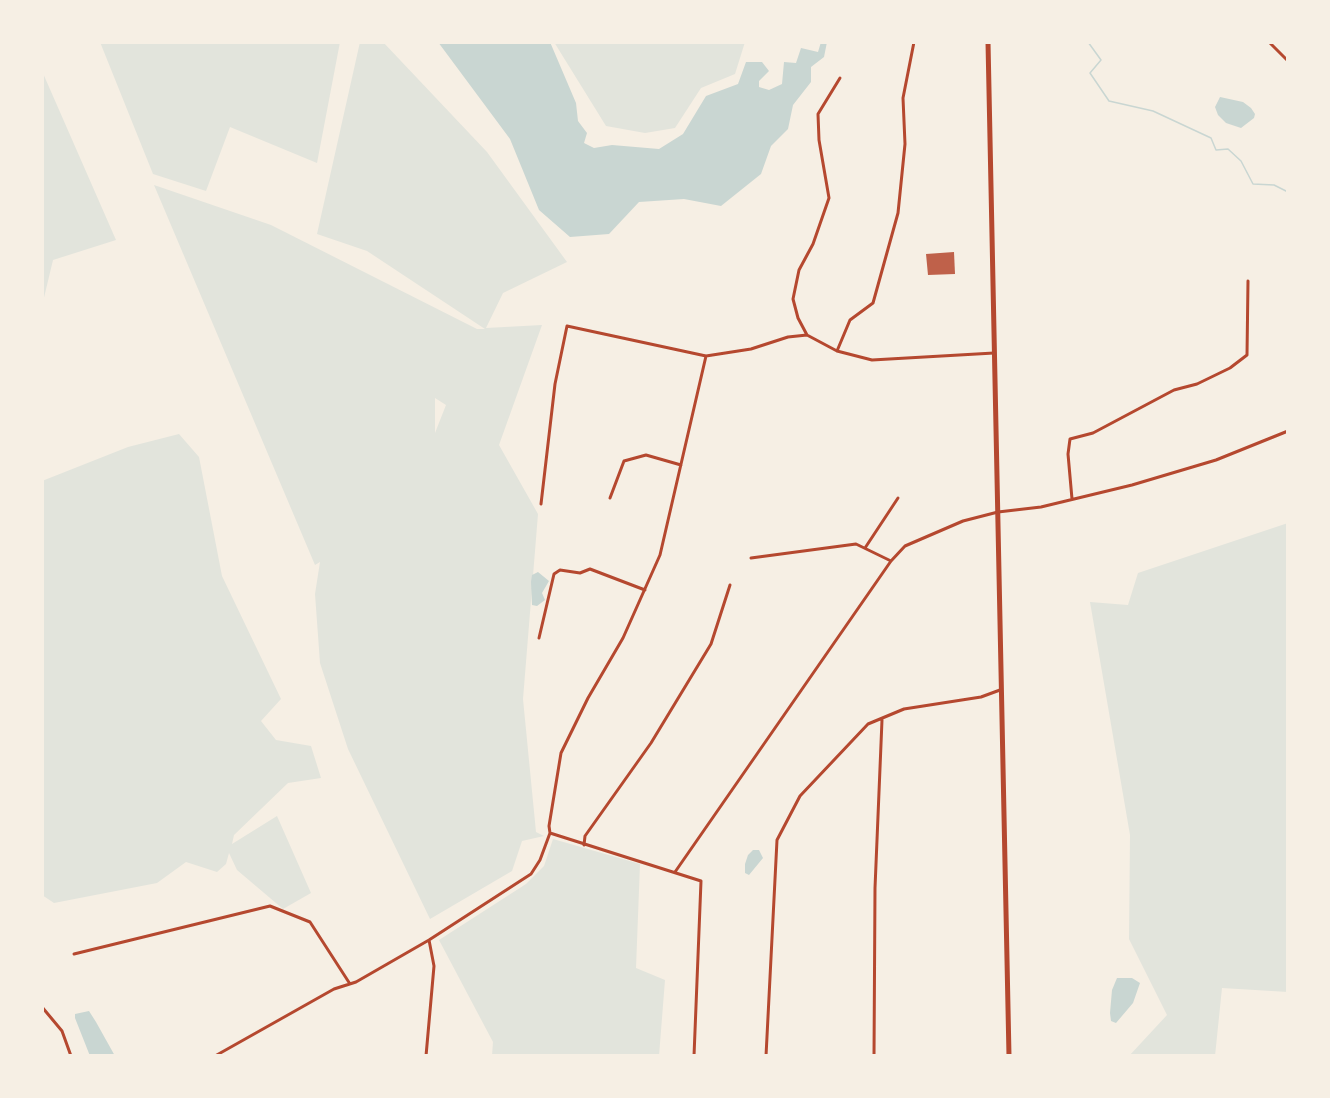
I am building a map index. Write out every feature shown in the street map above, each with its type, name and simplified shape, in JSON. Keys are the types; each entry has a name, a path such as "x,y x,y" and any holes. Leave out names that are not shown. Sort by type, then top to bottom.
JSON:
{"highway":[{"path":"988,42 1009,1056"}],"street":[{"path":"837,351 850,320 873,303 897,213 905,144 903,98 914,42"},
{"path":"1269,42 1288,60"},
{"path":"840,78 818,114 819,140 829,198 813,244 799,270 793,299 798,318 807,335 837,351 872,360 994,353"},
{"path":"1072,499 1068,454 1070,439 1093,433 1154,400 1230,368 1247,355 1248,282"},
{"path":"541,504 555,384 567,326 706,356 751,349 788,337 807,335"},
{"path":"215,1056 334,989 350,984 429,940 531,874 540,860 550,833 549,826 561,753 588,698 623,638 660,555 706,356"},
{"path":"675,872 891,561 905,546 934,532 998,512 1041,507 1132,485 1216,460 1288,431"},
{"path":"610,498 624,461 646,454 681,465"},
{"path":"865,548 898,498"},
{"path":"751,558 856,544 891,561"},
{"path":"540,638 554,574 560,570 580,573 590,569 645,590"},
{"path":"584,845 585,836 651,743 711,644 730,585"},
{"path":"766,1056 777,840 800,796 868,724 904,709 981,697 1000,690"},
{"path":"874,1056 874,931 882,720"},
{"path":"550,833 701,881 694,1056"},
{"path":"74,954 270,906 310,922 350,984"},
{"path":"426,1056 434,966 429,940"},
{"path":"42,1007 62,1031 71,1056"}],"shaded area":[{"path":"100,42 340,42 317,163 230,127 206,191 153,174"},
{"path":"360,42 383,42 487,152 567,262 503,293 486,328 542,325 499,445 538,514 523,699 536,832 544,836 522,841 512,871 430,919 348,749 320,663 315,594 320,562 315,565 154,185 271,225 477,329 485,329 367,251 317,234","holes":["435,398 446,405 435,433"]},
{"path":"438,42 550,42 576,103 578,121 587,133 584,143 594,148 612,145 659,149 683,134 706,96 738,84 746,62 762,62 769,71 759,81 759,87 769,90 782,84 784,62 796,63 801,48 818,52 821,42 827,42 824,57 811,67 811,82 793,105 788,129 771,146 761,174 721,206 684,199 639,202 609,234 570,237 539,210 510,139"},
{"path":"554,42 745,42 735,74 701,88 675,128 645,133 606,126"},
{"path":"42,71 116,240 53,260 42,306"},
{"path":"1220,97 1243,102 1251,108 1255,114 1254,118 1241,128 1226,123 1218,115 1215,107"},
{"path":"179,434 199,457 222,576 281,699 261,721 276,740 311,746 321,778 288,783 234,835 232,844 277,816 311,893 283,909 237,870 229,853 226,864 217,872 186,862 157,883 54,903 42,895 42,481 128,447"},
{"path":"1288,523 1288,992 1222,988 1215,1056 1129,1056 1167,1015 1129,939 1130,835 1090,602 1128,605 1138,573"},
{"path":"538,572 549,581 542,593 545,600 537,606 532,605 531,582 532,575"},
{"path":"553,839 640,864 636,968 665,980 659,1056 492,1056 493,1042 439,940 526,884 544,866"},
{"path":"753,850 759,850 763,858 749,875 745,873 745,864 748,855"},
{"path":"1117,978 1132,978 1140,983 1133,1003 1116,1023 1111,1021 1110,1013 1112,990"},
{"path":"89,1011 115,1056 90,1056 75,1018 75,1014"}],"building":[{"path":"954,252 955,274 928,275 926,254"}],"waterway":[{"path":"1088,42 1101,60 1090,73 1109,101 1153,111 1211,138 1216,150 1228,149 1241,161 1253,184 1274,185 1288,192"}]}
